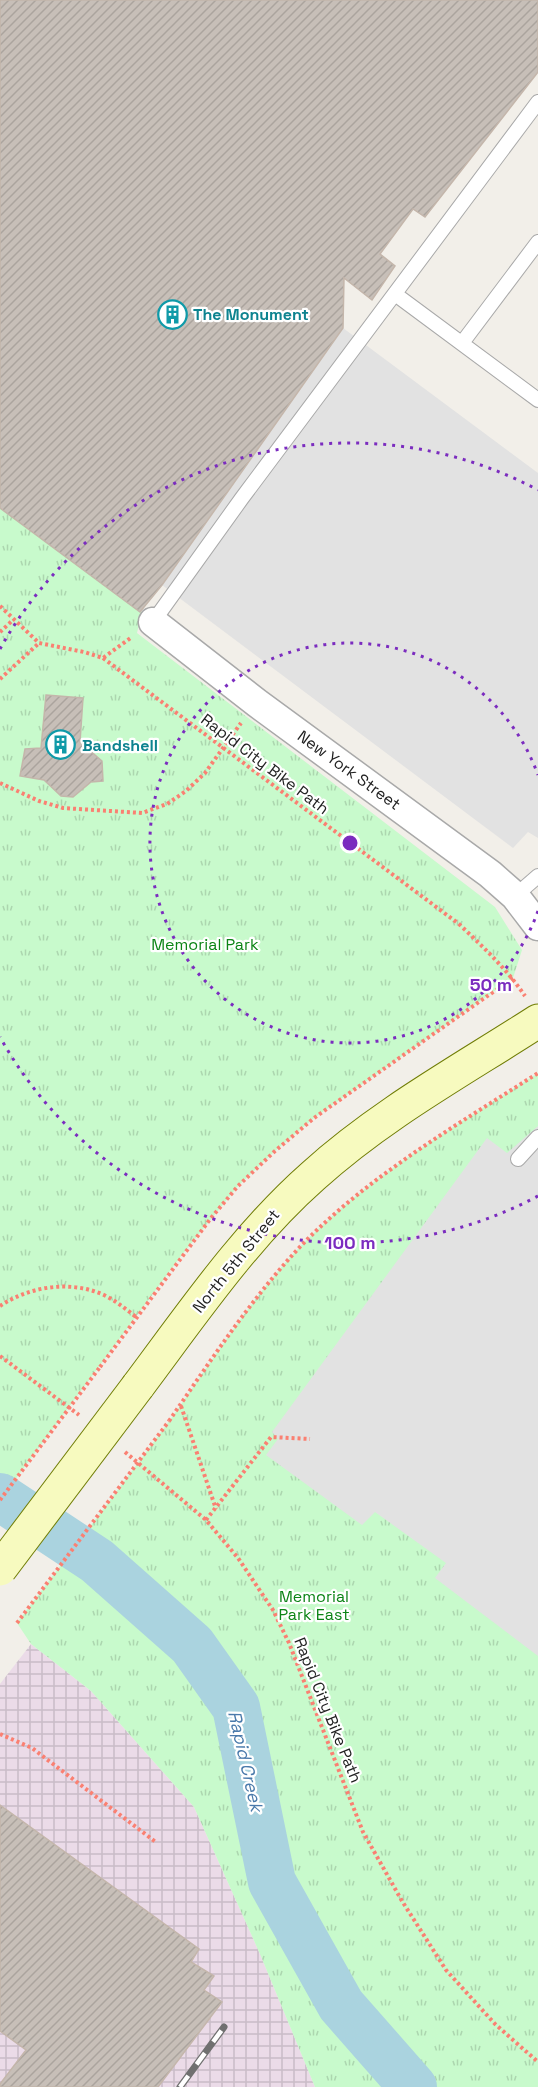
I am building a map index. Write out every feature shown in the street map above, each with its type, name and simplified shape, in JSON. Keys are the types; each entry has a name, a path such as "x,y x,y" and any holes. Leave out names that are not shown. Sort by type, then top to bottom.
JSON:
{"main road":[{"name":"North 5th Street","path":"0,1569 251,1239 280,1207 345,1148 532,1009"}],"street":[{"name":"New York Street","path":"153,622 256,703 490,874 515,896 538,926"}],"lane":[{"path":"153,622 242,498 538,102"},
{"path":"462,344 538,242"},
{"path":"395,294 538,400"},
{"path":"515,896 538,876"},
{"path":"518,1159 538,1137"}],"path":[{"path":"0,606 39,643 0,679"},
{"path":"0,632 13,620"},
{"path":"103,658 153,622"},
{"name":"Rapid City Bike Path","path":"39,643 103,658 459,924 492,954 513,978 532,1009"},
{"path":"0,783 39,801 63,808 142,813 167,804 186,791 205,773 256,703"},
{"path":"17,1623 274,1277 323,1225 352,1198 413,1153 538,1073"},
{"path":"0,1306 13,1297 31,1290 56,1286 103,1295 136,1317 0,1500"},
{"path":"0,1356 81,1417"},
{"path":"180,1405 216,1509"},
{"path":"206,1520 271,1437 310,1439"},
{"name":"Rapid City Bike Path","path":"117,1445 206,1520 238,1558 273,1610 289,1643 363,1832 402,1901 446,1970 495,2024 538,2062"},
{"path":"0,1734 32,1748 157,1843"}],"shaded area":[{"path":"343,328 538,473 538,838 528,832 513,848 162,585"},
{"path":"538,1126 538,1656 435,1578 446,1563 375,1512 362,1525 266,1455 278,1439 272,1432 487,1138 507,1153"},
{"path":"31,1644 91,1691 194,1807 260,1954 315,2087 0,2087 0,1684"}],"green space":[{"name":"Memorial Park","path":"0,508 142,612 137,633 495,907 522,950 513,978 314,1118 238,1186 181,1256 0,1500"},
{"name":"Memorial Park East","path":"538,1073 538,2087 315,2087 260,1954 194,1807 91,1691 31,1644 17,1623 170,1420 247,1311 297,1250 352,1199 382,1176 443,1133"}],"building":[{"name":"The Monument","path":"0,0 538,0 538,72 425,217 413,209 380,254 395,266 372,300 344,278 343,328 162,585 140,612 0,508"},
{"name":"Bandshell","path":"46,695 83,698 80,742 102,761 103,781 91,782 73,797 61,796 44,780 20,776 25,749 41,748"},
{"path":"0,1805 199,1949 191,1962 214,1976 204,1990 222,2002 158,2087 0,2087 26,2050 0,2031"}],"waterway":[{"name":"Rapid Creek","path":"0,1497 97,1561 192,1645 236,1707 272,1882 341,2005 413,2087"}],"railway":[{"path":"180,2087 224,2027"}],"place":[{"name":"The Monument","path":"172,314"},
{"name":"Bandshell","path":"61,745"}]}
